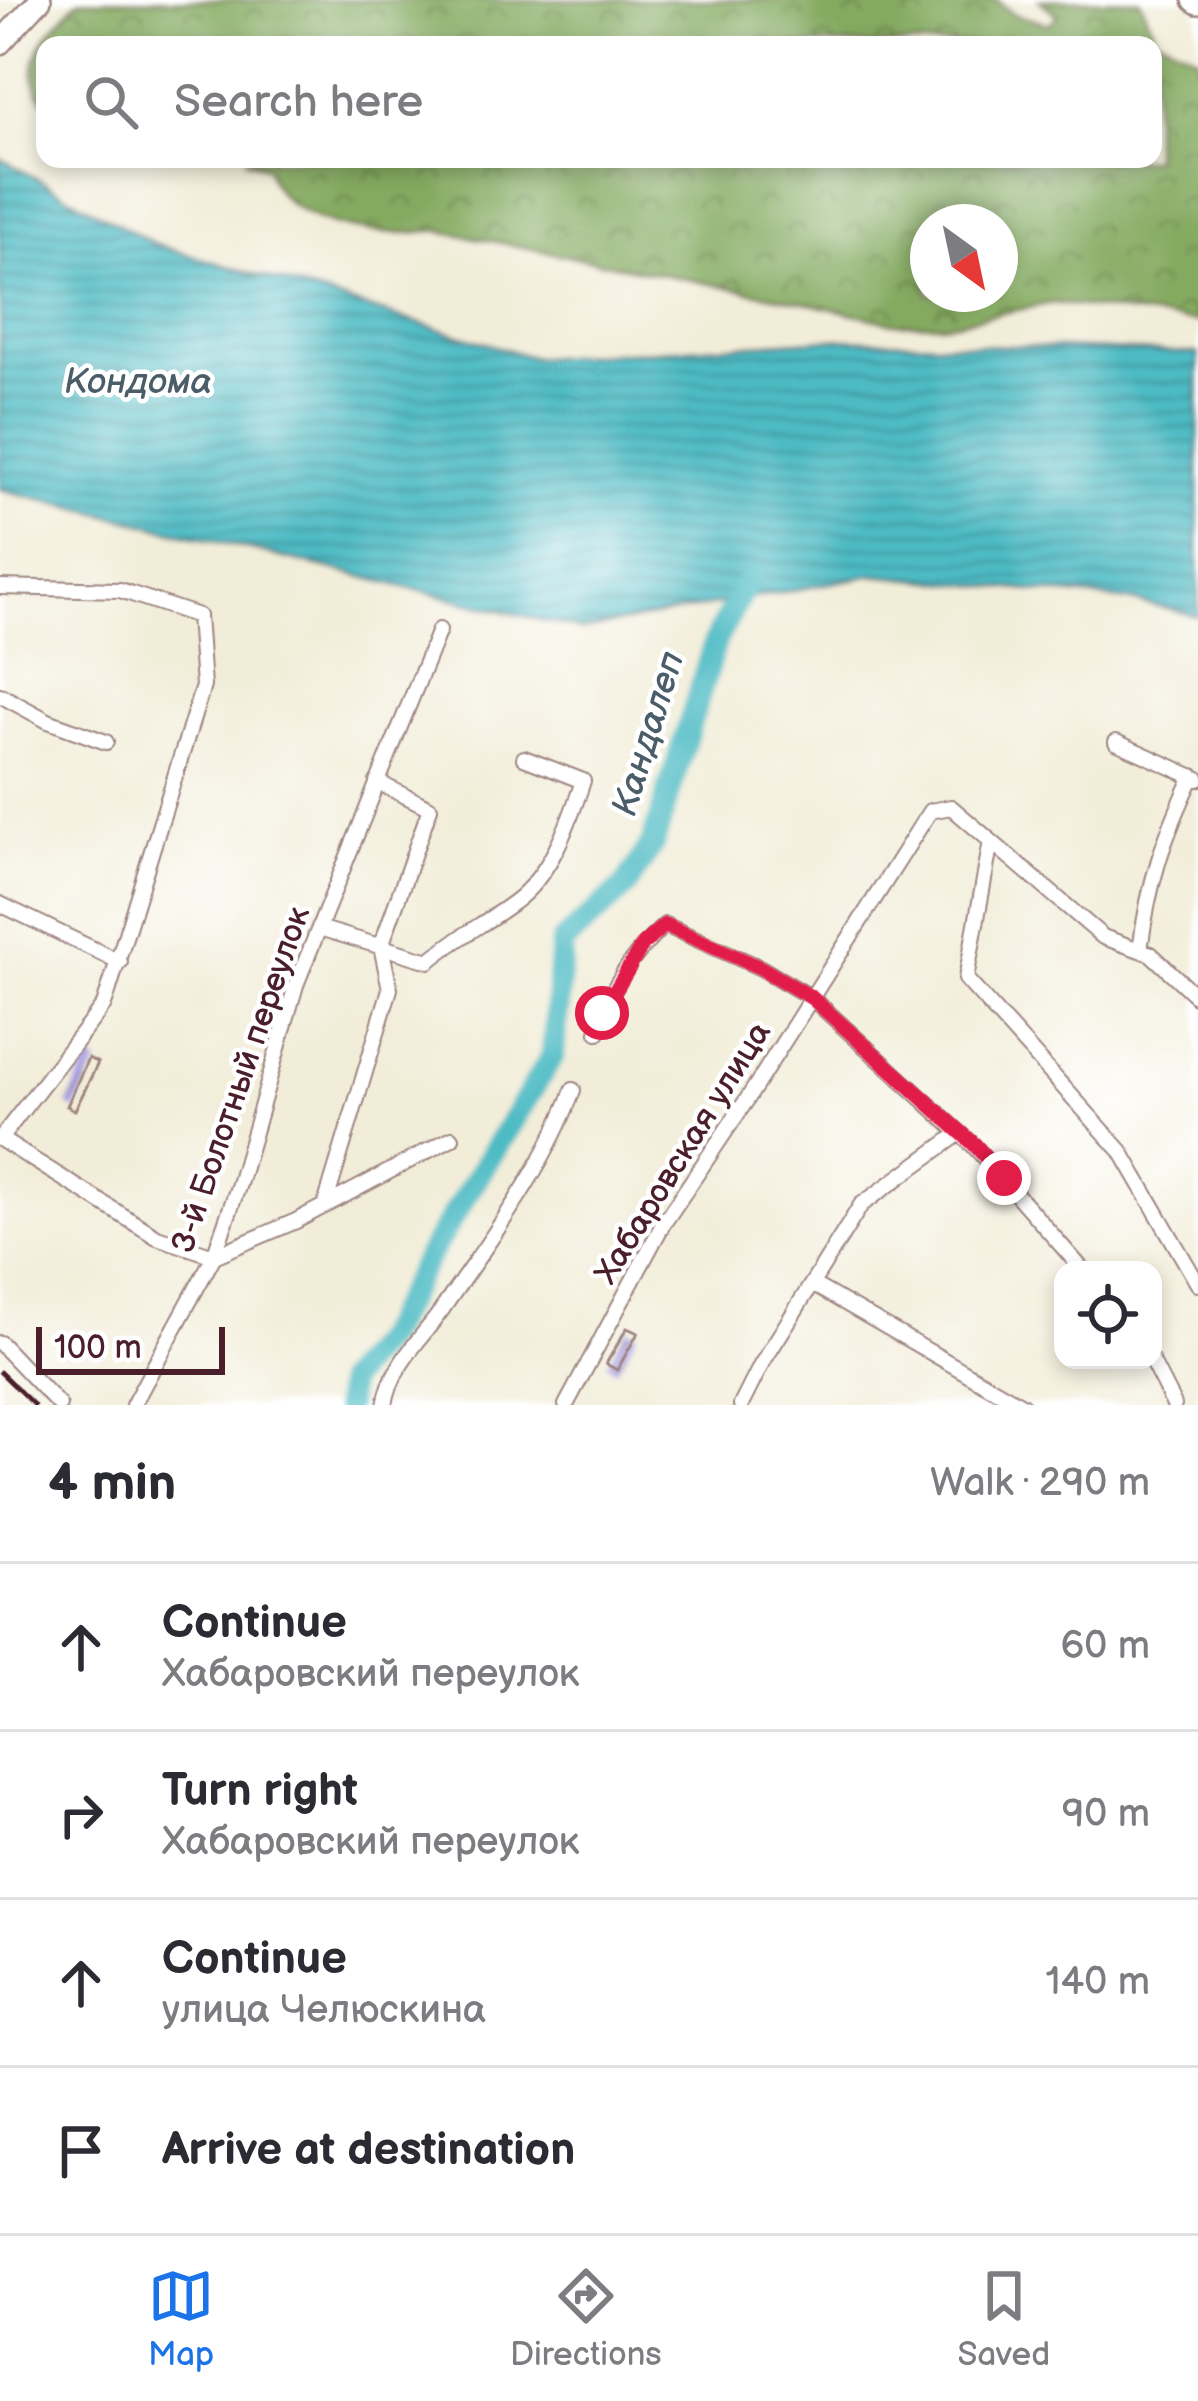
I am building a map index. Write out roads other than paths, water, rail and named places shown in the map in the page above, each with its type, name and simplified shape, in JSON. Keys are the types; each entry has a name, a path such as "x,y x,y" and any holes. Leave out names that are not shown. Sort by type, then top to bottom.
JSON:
{"main road":[{"path":"0,43 33,6"}],"street":[{"path":"0,586 119,590 198,616 203,686 104,1005 0,1139 157,1237 214,1256 325,1205 452,1138"},
{"name":"3-й Болотный переулок","path":"133,1405 214,1256 296,986 439,630"},
{"path":"0,695 48,721 106,742"},
{"path":"1115,742 1195,778 1161,844 1147,896 1140,950"},
{"path":"319,928 429,961 454,939 514,902 540,878 583,781 524,758"},
{"path":"325,1205 390,989 381,946 430,808 377,782"},
{"name":"Хабаровская улица","path":"566,1405 663,1224 930,811 951,807 991,841"},
{"path":"991,841 1103,937 1150,954 1198,998"},
{"path":"991,841 966,980 1120,1151 1198,1284"},
{"path":"0,904 120,962"},
{"path":"598,1032 621,975 643,944 665,925 761,968 812,998 960,1132 1075,1261"},
{"path":"385,1405 405,1357 521,1190 573,1090"},
{"path":"747,1403 861,1205 960,1132"},
{"path":"812,1284 1022,1405"},
{"path":"0,1343 59,1405"},
{"path":"1156,1369 1174,1405"}],"water":[{"name":"Кондома","path":"0,158 156,245 535,358 836,339 1198,354 1198,616 1134,601 872,575 582,630 0,489"}],"waterway":[{"name":"Кандалеп","path":"345,1405 347,1381 385,1336 428,1256 553,1055 562,943 625,887 653,843 716,639 751,576"}],"railway":[{"path":"0,1372 34,1405"}]}
